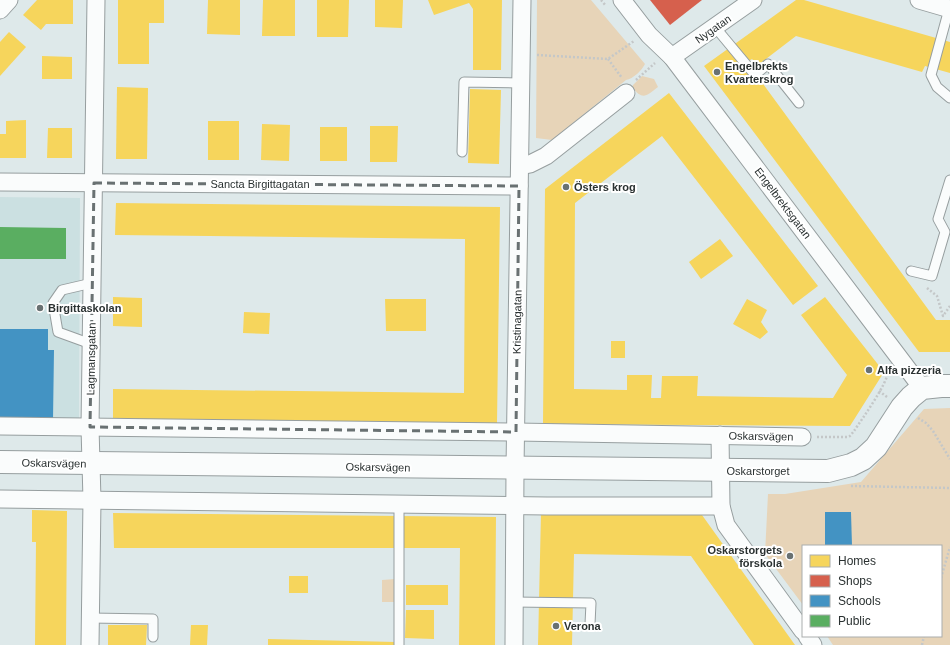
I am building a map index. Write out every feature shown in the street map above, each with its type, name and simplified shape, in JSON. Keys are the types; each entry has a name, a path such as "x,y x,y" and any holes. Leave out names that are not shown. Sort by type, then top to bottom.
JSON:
{"street":[{"path":"0,10 9,0"},
{"name":"Lagmansgatan","path":"90,645 92,500 90,427 96,0"},
{"name":"Kristinagatan","path":"514,645 522,0"},
{"name":"Engelbrektsgatan","path":"622,0 649,35 672,57 922,388"},
{"name":"Nygatan","path":"672,57 753,0"},
{"path":"919,0 949,9"},
{"path":"520,166 530,164 546,156 627,89"},
{"name":"Sancta Birgittagatan","path":"0,182 519,186"},
{"path":"922,388 950,386"},
{"name":"Oskarstorget","path":"802,630 726,525 720,506 720,470 828,471 851,466 863,459 876,448 902,407 922,388"},
{"name":"Oskarsvägen","path":"0,426 802,437"},
{"name":"Oskarsvägen","path":"0,462 720,470 720,435"},
{"path":"0,498 547,506 720,506"}],"lane":[{"path":"949,9 931,75 937,88 950,99"},
{"path":"715,27 755,75 768,64 799,103"},
{"path":"462,152 464,82 521,83"},
{"path":"911,271 932,276 945,232 938,219 950,180"},
{"path":"91,344 58,332 53,304 62,290 92,283"},
{"path":"399,504 399,645"},
{"path":"514,602 591,603 590,624"},
{"path":"90,618 153,618 153,637"}],"path":[{"path":"521,54 608,59 634,41"},
{"path":"608,59 627,89 655,63 672,57"},
{"path":"911,271 915,284 928,289 938,296 943,316 950,306"},
{"path":"802,437 850,436 879,391"},
{"path":"918,418 926,423 933,431 950,459"},
{"path":"942,575 950,547"}],"highlighted area":[{"path":"94,183 519,186 516,432 90,427"}],"shaded area":[{"path":"537,0 591,0 645,64 637,74 626,80 552,140 536,138"},
{"path":"642,76 654,79 658,87 645,96 639,94 632,87"},
{"name":"Birgittaskolan","path":"0,197 80,198 79,420 0,419"},
{"path":"950,408 950,645 833,645 828,637 942,637 942,545 802,545 802,604 765,554 768,494 785,494 861,482 924,409"},
{"path":"395,579 396,602 382,602 382,580"}],"building: Homes":[{"path":"37,0 73,0 73,24 46,24 41,30 23,15"},
{"path":"118,0 164,0 164,23 149,23 149,64 118,64"},
{"path":"208,0 240,0 240,35 207,34"},
{"path":"263,0 295,0 295,36 262,36"},
{"path":"317,0 349,0 348,37 317,37"},
{"path":"375,0 403,0 402,28 375,27"},
{"path":"428,0 502,0 501,70 473,70 473,9 469,3 434,15"},
{"path":"796,0 804,0 950,42 950,73 925,66 922,72 796,36 758,65 752,59 747,62 936,320 950,320 950,352 919,352 704,66"},
{"path":"9,32 26,47 0,76 0,42"},
{"path":"42,56 72,57 72,79 42,79"},
{"path":"117,87 148,88 147,159 116,159"},
{"path":"470,89 501,90 499,164 468,163"},
{"path":"669,93 818,286 793,305 662,136 575,203 574,389 627,390 627,375 652,375 651,398 661,398 662,376 698,376 697,396 833,398 847,375 801,315 825,297 884,372 850,426 543,424 545,189"},
{"path":"26,120 26,158 0,158 0,134 6,134 6,121"},
{"path":"208,121 239,121 239,160 208,160"},
{"path":"262,124 290,125 289,161 261,160"},
{"path":"370,126 398,126 397,162 370,162"},
{"path":"320,127 347,127 347,161 320,161"},
{"path":"48,128 72,128 72,158 47,158"},
{"path":"116,203 500,207 497,423 113,419 113,389 464,393 465,239 115,235"},
{"path":"720,239 733,256 701,279 689,262"},
{"path":"113,297 142,298 142,327 113,326"},
{"path":"385,299 426,299 426,331 386,331"},
{"path":"747,299 767,310 761,322 768,332 760,339 733,324"},
{"path":"244,312 270,313 269,334 243,333"},
{"path":"611,341 625,341 625,358 611,358"},
{"path":"32,510 67,511 66,645 35,645 36,542 32,542"},
{"path":"113,513 496,517 495,645 459,645 460,548 114,548"},
{"path":"541,513 702,515 795,645 754,645 691,556 574,554 572,645 538,645"},
{"path":"289,576 308,576 308,593 289,593"},
{"path":"406,585 448,585 448,605 406,605"},
{"path":"406,610 434,610 434,639 405,638"},
{"path":"108,625 147,625 146,645 108,645"},
{"path":"191,625 208,625 207,645 190,645"},
{"path":"268,639 396,642 396,645 268,645"}],"building: Shops":[{"path":"650,0 702,0 670,25"}],"building: Schools":[{"path":"0,329 48,329 48,350 54,350 53,420 0,419"},
{"path":"825,512 851,512 852,545 825,545"}],"building: Public":[{"path":"0,227 66,228 66,259 0,259"}],"place":[{"name":"Engelbrekts Kvarterskrog","path":"717,72"},
{"name":"Östers krog","path":"566,187"},
{"name":"Birgittaskolan","path":"40,308"},
{"name":"Alfa pizzeria","path":"869,370"},
{"name":"Oskarstorgets förskola","path":"790,556"},
{"name":"Verona","path":"556,626"}]}
